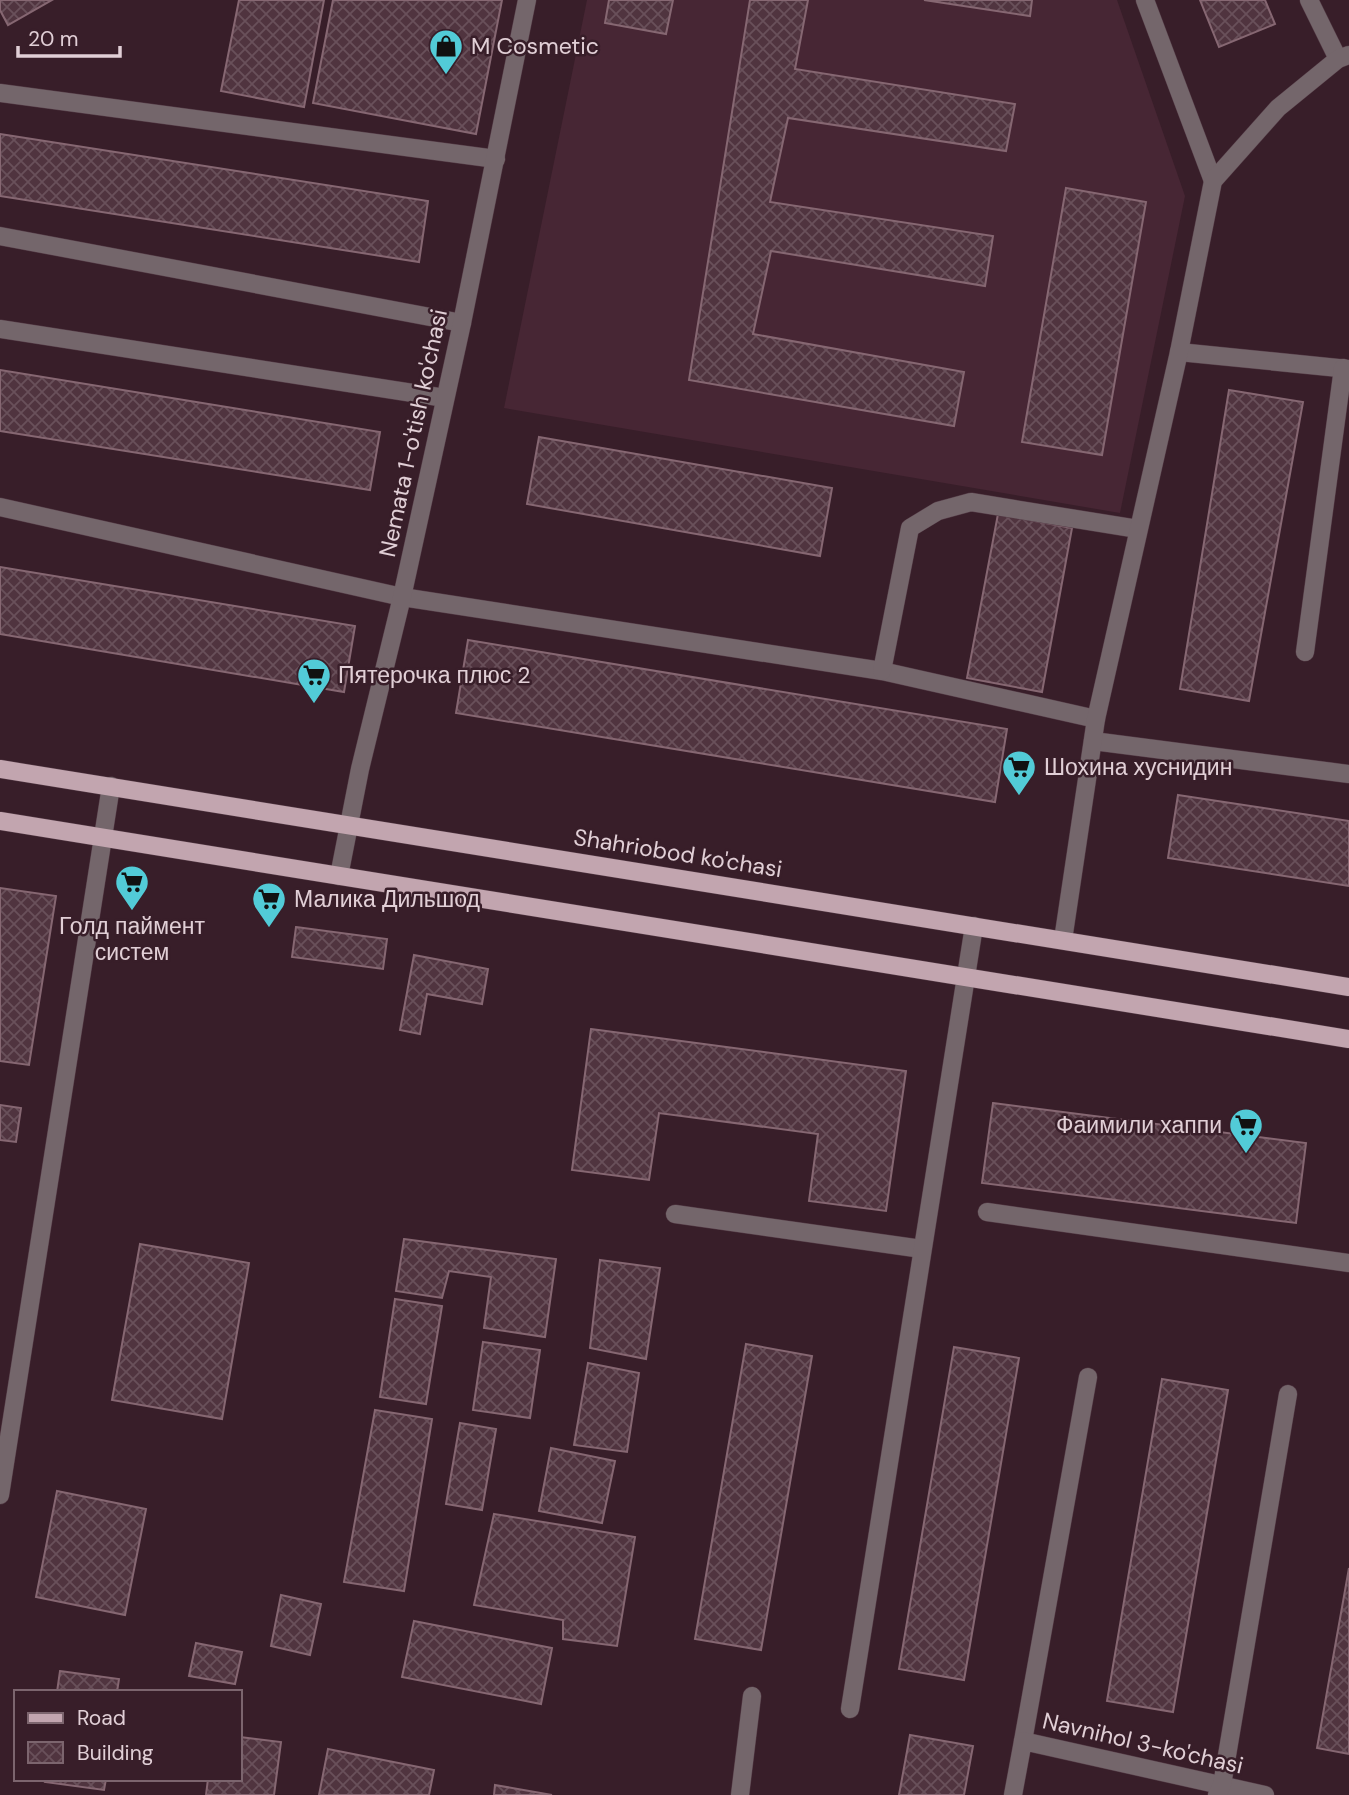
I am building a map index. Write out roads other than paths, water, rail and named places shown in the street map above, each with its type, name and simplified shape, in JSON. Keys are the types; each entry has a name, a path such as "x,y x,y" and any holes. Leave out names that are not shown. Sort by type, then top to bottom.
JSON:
{"main road":[{"name":"Shahriobod ko'chasi","path":"0,769 1349,987"},
{"path":"0,821 1349,1039"}],"street":[{"name":"Nemata 1-o'tish ko'chasi","path":"340,876 360,769 402,597 462,323 527,0"},
{"path":"1145,0 1213,181"},
{"path":"1063,940 1096,719 1179,352 1213,181 1278,108 1344,57 1309,0"},
{"path":"0,93 496,159"},
{"path":"0,236 462,323"},
{"path":"0,329 445,398"},
{"path":"1179,352 1346,368 1305,652"},
{"path":"882,671 910,528 938,512 971,502 1138,529"},
{"path":"0,506 402,597 882,671 1096,719"},
{"path":"1093,741 1349,774"},
{"path":"0,1495 111,786"},
{"path":"849,1709 974,926"},
{"path":"987,1212 1349,1263"},
{"path":"675,1214 922,1249"},
{"path":"1023,1741 1088,1377"},
{"path":"1219,1790 1288,1394"},
{"path":"740,1795 743,1788 752,1696"},
{"name":"Navnihol 3-ko'chasi","path":"1013,1795 1023,1741 1219,1790 1265,1795"}],"place":[{"name":"M Cosmetic","path":"446,76"},
{"name":"Пятерочка плюс 2","path":"314,705"},
{"name":"Шохина хуснидин","path":"1019,797"},
{"name":"Голд паймент систем","path":"132,912"},
{"name":"Малика Дильшод","path":"269,929"},
{"name":"Фаимили хаппи","path":"1246,1155"}]}
